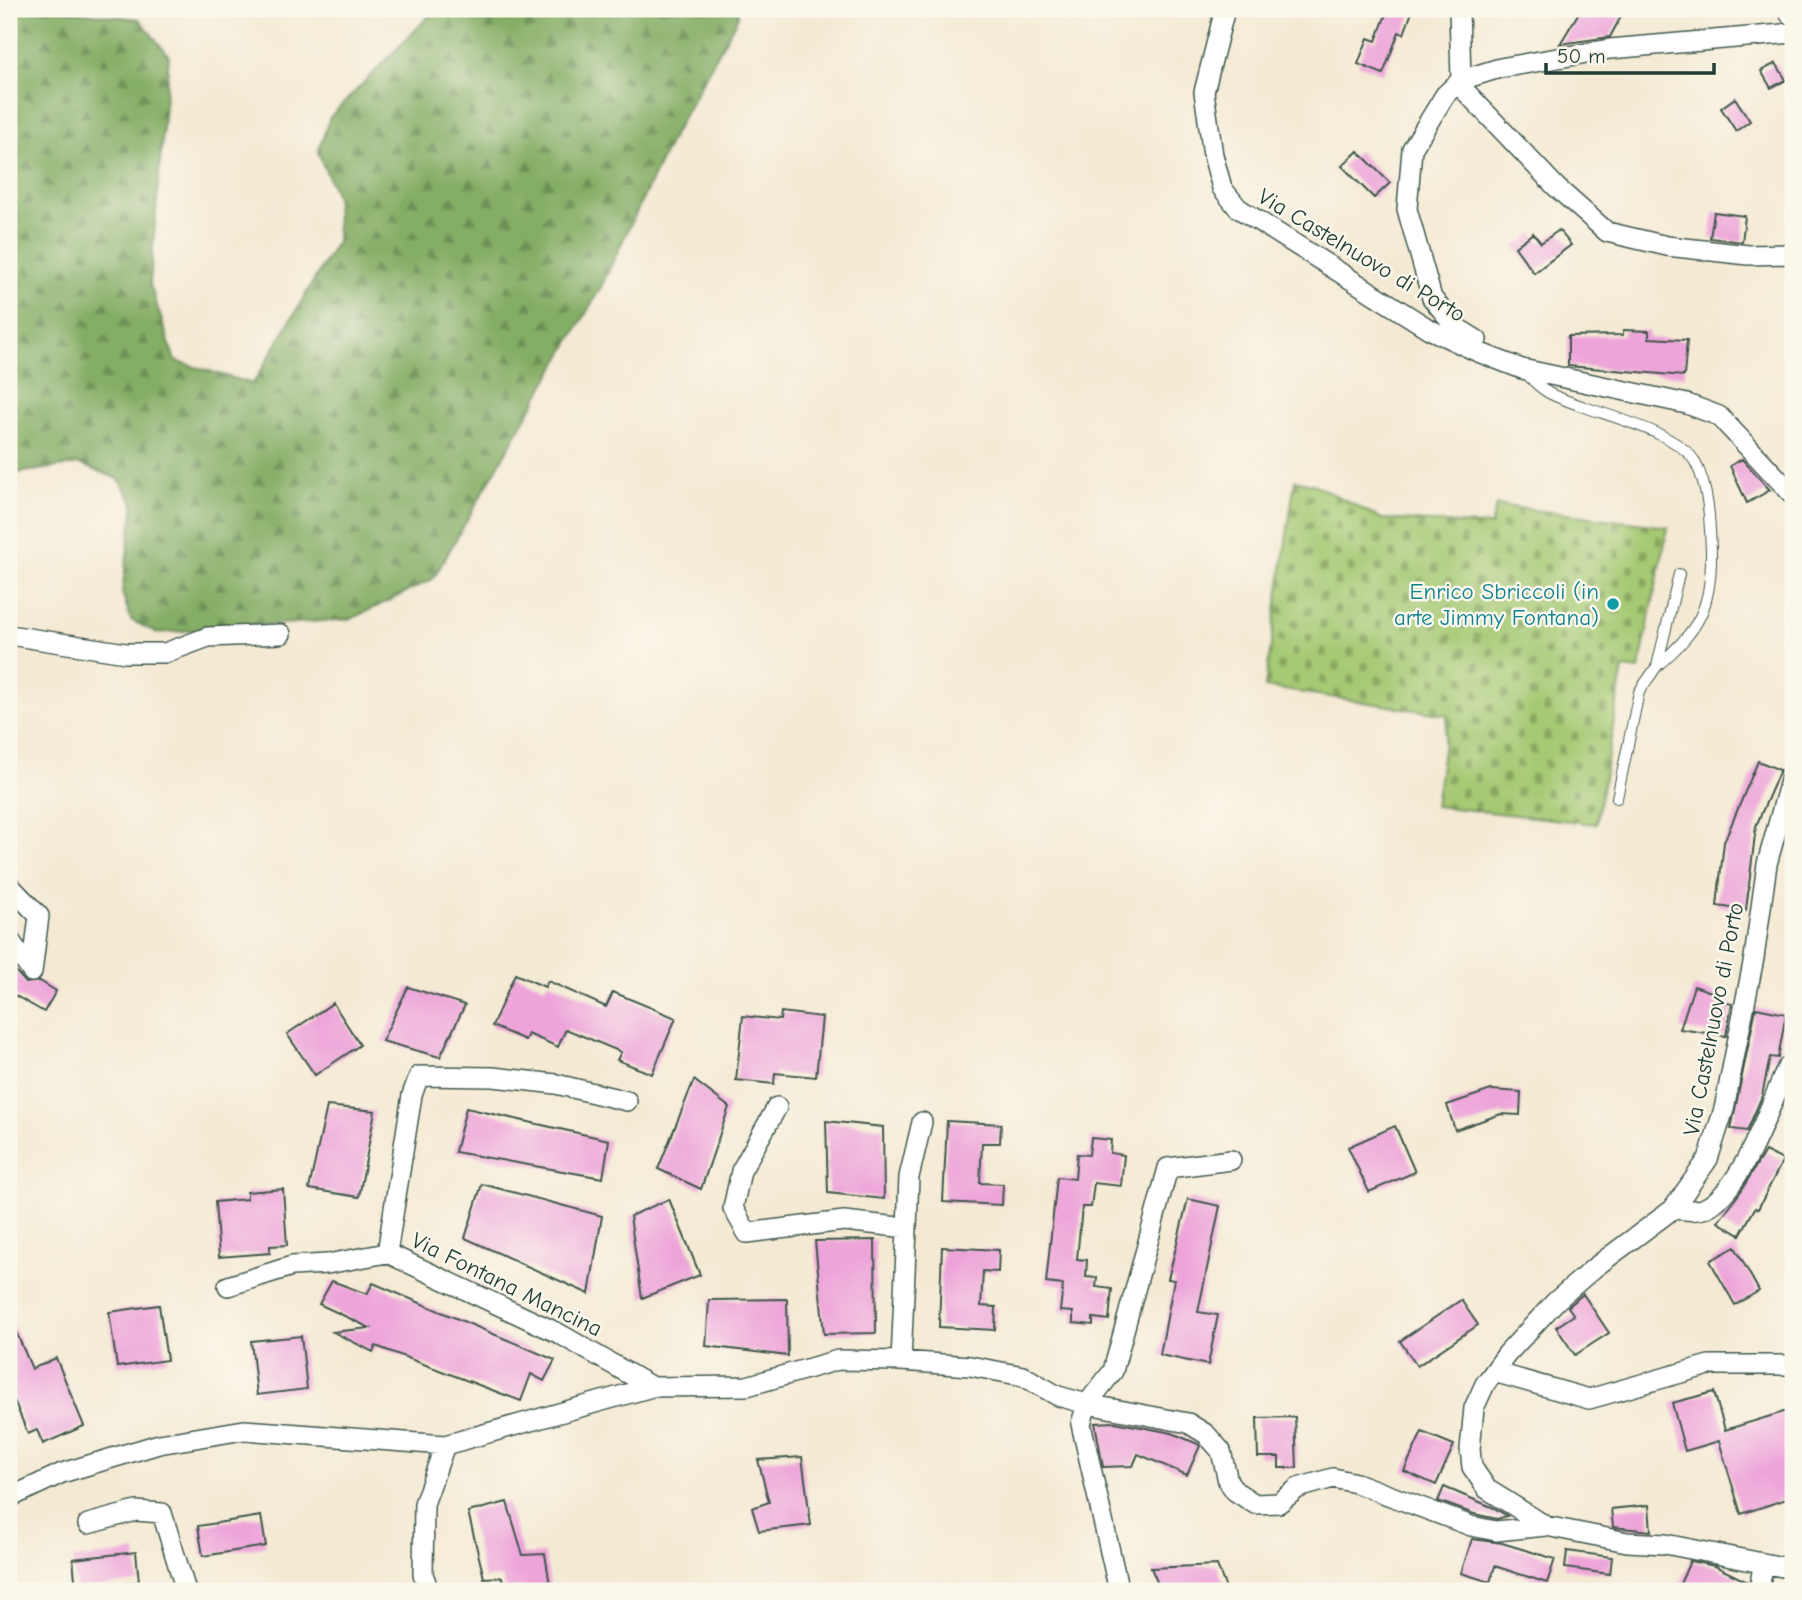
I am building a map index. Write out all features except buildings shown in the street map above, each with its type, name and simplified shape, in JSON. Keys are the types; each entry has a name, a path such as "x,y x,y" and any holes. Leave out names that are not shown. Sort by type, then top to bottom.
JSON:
{"street":[{"name":"Via Castelnuovo di Porto","path":"1225,9 1204,92 1213,155 1222,188 1238,208 1429,329 1522,369 1687,404 1719,416 1793,495"},
{"path":"1459,9 1461,80 1466,92 1498,130 1607,232 1667,246 1748,255 1793,254"},
{"path":"1793,9 1790,13 1793,15"},
{"path":"1522,369 1456,327 1432,298 1407,209 1412,149 1445,95 1461,80 1500,68 1610,49 1793,33"},
{"path":"9,635 126,653 165,653 208,637 281,634"},
{"name":"Via Castelnuovo di Porto","path":"1792,778 1767,864 1754,958 1724,1109 1708,1159 1673,1209 1640,1231 1556,1301 1494,1372 1474,1408 1470,1428 1472,1467 1487,1489 1546,1526 1627,1542 1665,1544 1793,1569"},
{"path":"9,885 39,916 32,972 9,939"},
{"path":"1673,1209 1703,1210 1720,1199 1743,1165 1787,1068 1793,1062"},
{"name":"Via Fontana Mancina","path":"627,1101 556,1084 493,1077 419,1076 412,1095 387,1252 437,1279 558,1333 652,1387"},
{"path":"777,1107 741,1171 733,1208 747,1233 844,1221 906,1228"},
{"path":"901,1361 909,1177 922,1122"},
{"path":"1119,1591 1084,1449 1081,1424 1087,1404 1113,1371 1168,1168 1231,1160"},
{"path":"228,1286 292,1266 327,1264 387,1252"},
{"path":"9,1498 62,1473 159,1444 244,1430 445,1445 652,1387 747,1386 838,1360 901,1361 970,1366 1023,1376 1058,1396 1188,1423 1206,1434 1220,1451 1228,1481 1235,1491 1255,1504 1279,1503 1297,1488 1333,1478 1356,1483 1471,1526 1496,1531 1546,1526"},
{"path":"1494,1372 1589,1399 1709,1365 1793,1365"},
{"path":"429,1591 423,1574 424,1504 445,1445"},
{"path":"88,1524 136,1511 162,1513 186,1591"},
{"path":"1759,1591 1763,1565"}],"lane":[{"path":"1522,369 1541,391 1668,439 1695,461 1710,525 1711,574 1702,617 1687,640 1657,666 1639,692 1617,798"},
{"path":"1657,666 1679,574"}],"green space":[{"path":"17,9 52,9 139,19 169,56 150,284 175,361 253,384 337,241 336,196 318,152 330,117 436,9 738,9 738,17 672,137 600,289 433,579 351,619 157,633 131,620 122,593 134,504 119,479 79,464 9,474 9,15"},
{"path":"1295,480 1315,485 1382,519 1491,526 1496,505 1668,527 1639,670 1623,668 1596,824 1435,806 1448,715 1265,687"}],"place":[{"name":"Enrico Sbriccoli (in arte Jimmy Fontana)","path":"1613,604"}]}
